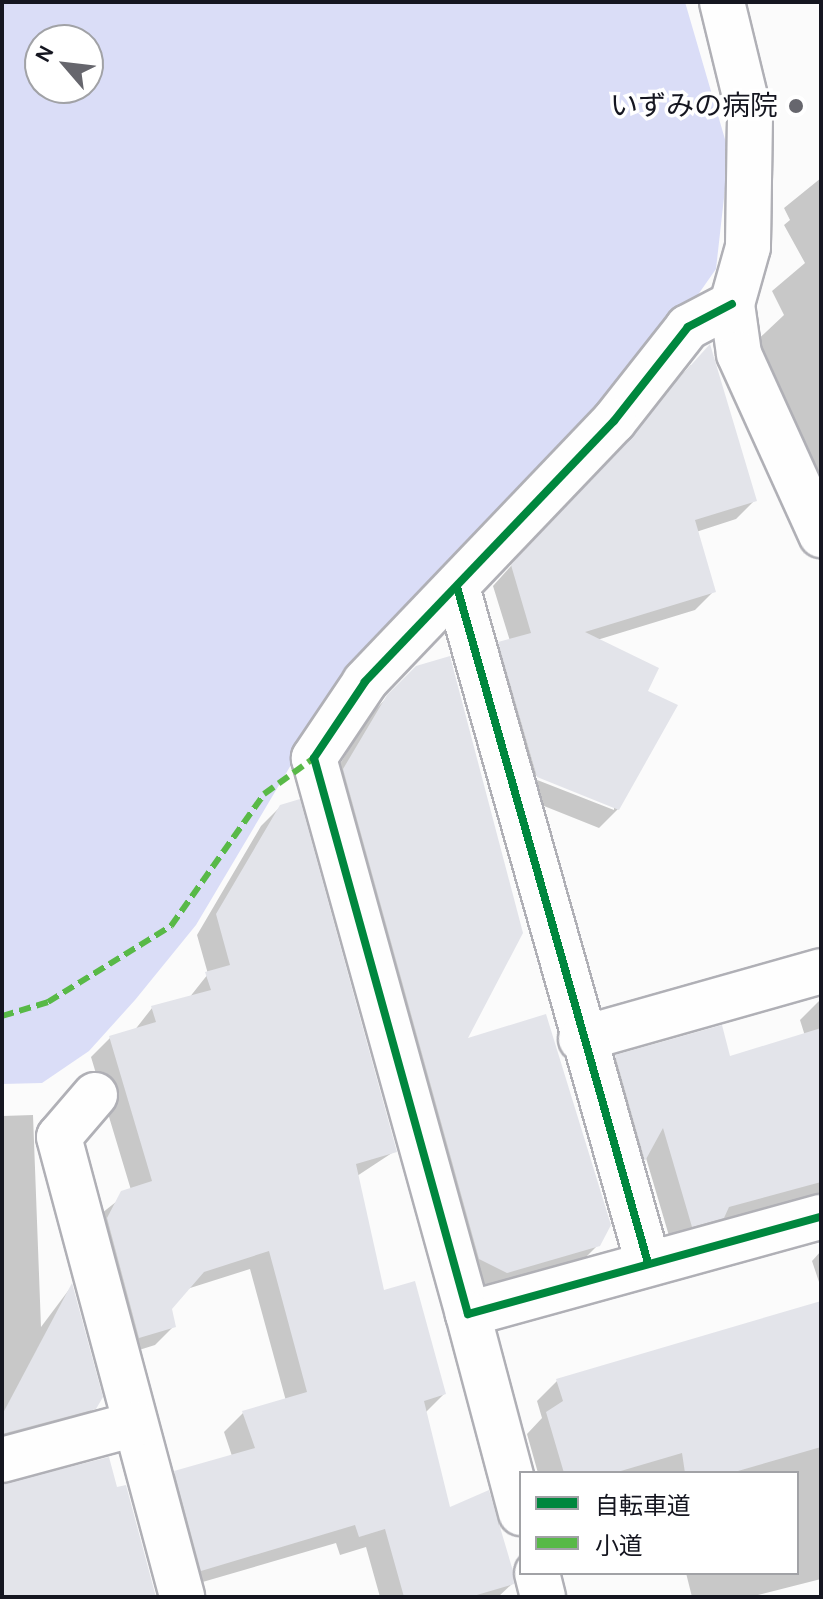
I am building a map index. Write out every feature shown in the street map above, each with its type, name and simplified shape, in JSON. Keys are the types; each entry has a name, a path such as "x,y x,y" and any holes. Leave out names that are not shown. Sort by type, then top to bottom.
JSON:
{"street":[{"path":"722,2 750,117 748,247 732,304 739,354 821,535"},
{"path":"519,1505 314,758 365,682 614,421 688,327 732,304"},
{"path":"457,587 581,1039 648,1263"},
{"path":"581,1039 821,971"},
{"path":"95,1095 59,1137 182,1597"},
{"path":"468,1314 821,1217"},
{"path":"2,1460 135,1424"},
{"path":"538,1575 543,1597"}],"shaded area":[{"path":"2,2 685,2 729,153 716,269 648,366 304,743 196,925 135,1000 89,1051 42,1083 2,1084"}],"building":[{"path":"710,344 757,501 695,520 716,592 585,632 659,668 648,691 678,705 619,810 537,777 498,642 531,633 511,565"},
{"path":"450,656 523,933 468,1038 546,1014 611,1225 600,1246 507,1273 479,1259 343,769 387,695 416,666"},
{"path":"300,799 397,1152 356,1164 384,1290 415,1281 446,1394 424,1401 450,1507 489,1490 513,1571 514,1584 470,1597 404,1597 385,1529 359,1537 355,1525 201,1571 174,1471 255,1448 242,1411 307,1392 269,1251 204,1272 172,1309 176,1327 139,1338 107,1218 121,1191 152,1181 109,1036 156,1022 151,1006 211,990 205,972 230,965 216,914 280,805"},
{"path":"722,1025 730,1056 821,1028 821,1182 729,1207 724,1218 692,1227 663,1128 645,1161 615,1055"},
{"path":"72,1283 103,1397 96,1409 2,1434 2,1415"},
{"path":"821,1301 821,1447 738,1471 685,1471 682,1453 621,1471 563,1471 546,1412 563,1401 556,1379"},
{"path":"109,1457 117,1487 126,1485 156,1597 2,1597 2,1484"}],"marked path":[{"path":"2,1016 48,1002 171,926 264,794 314,758"}],"cycle path":[{"path":"732,304 688,327 614,421 365,682 314,758 468,1314 821,1217"},
{"path":"457,587 648,1263"}],"place":[{"name":"いずみの病院","path":"796,106"}]}
